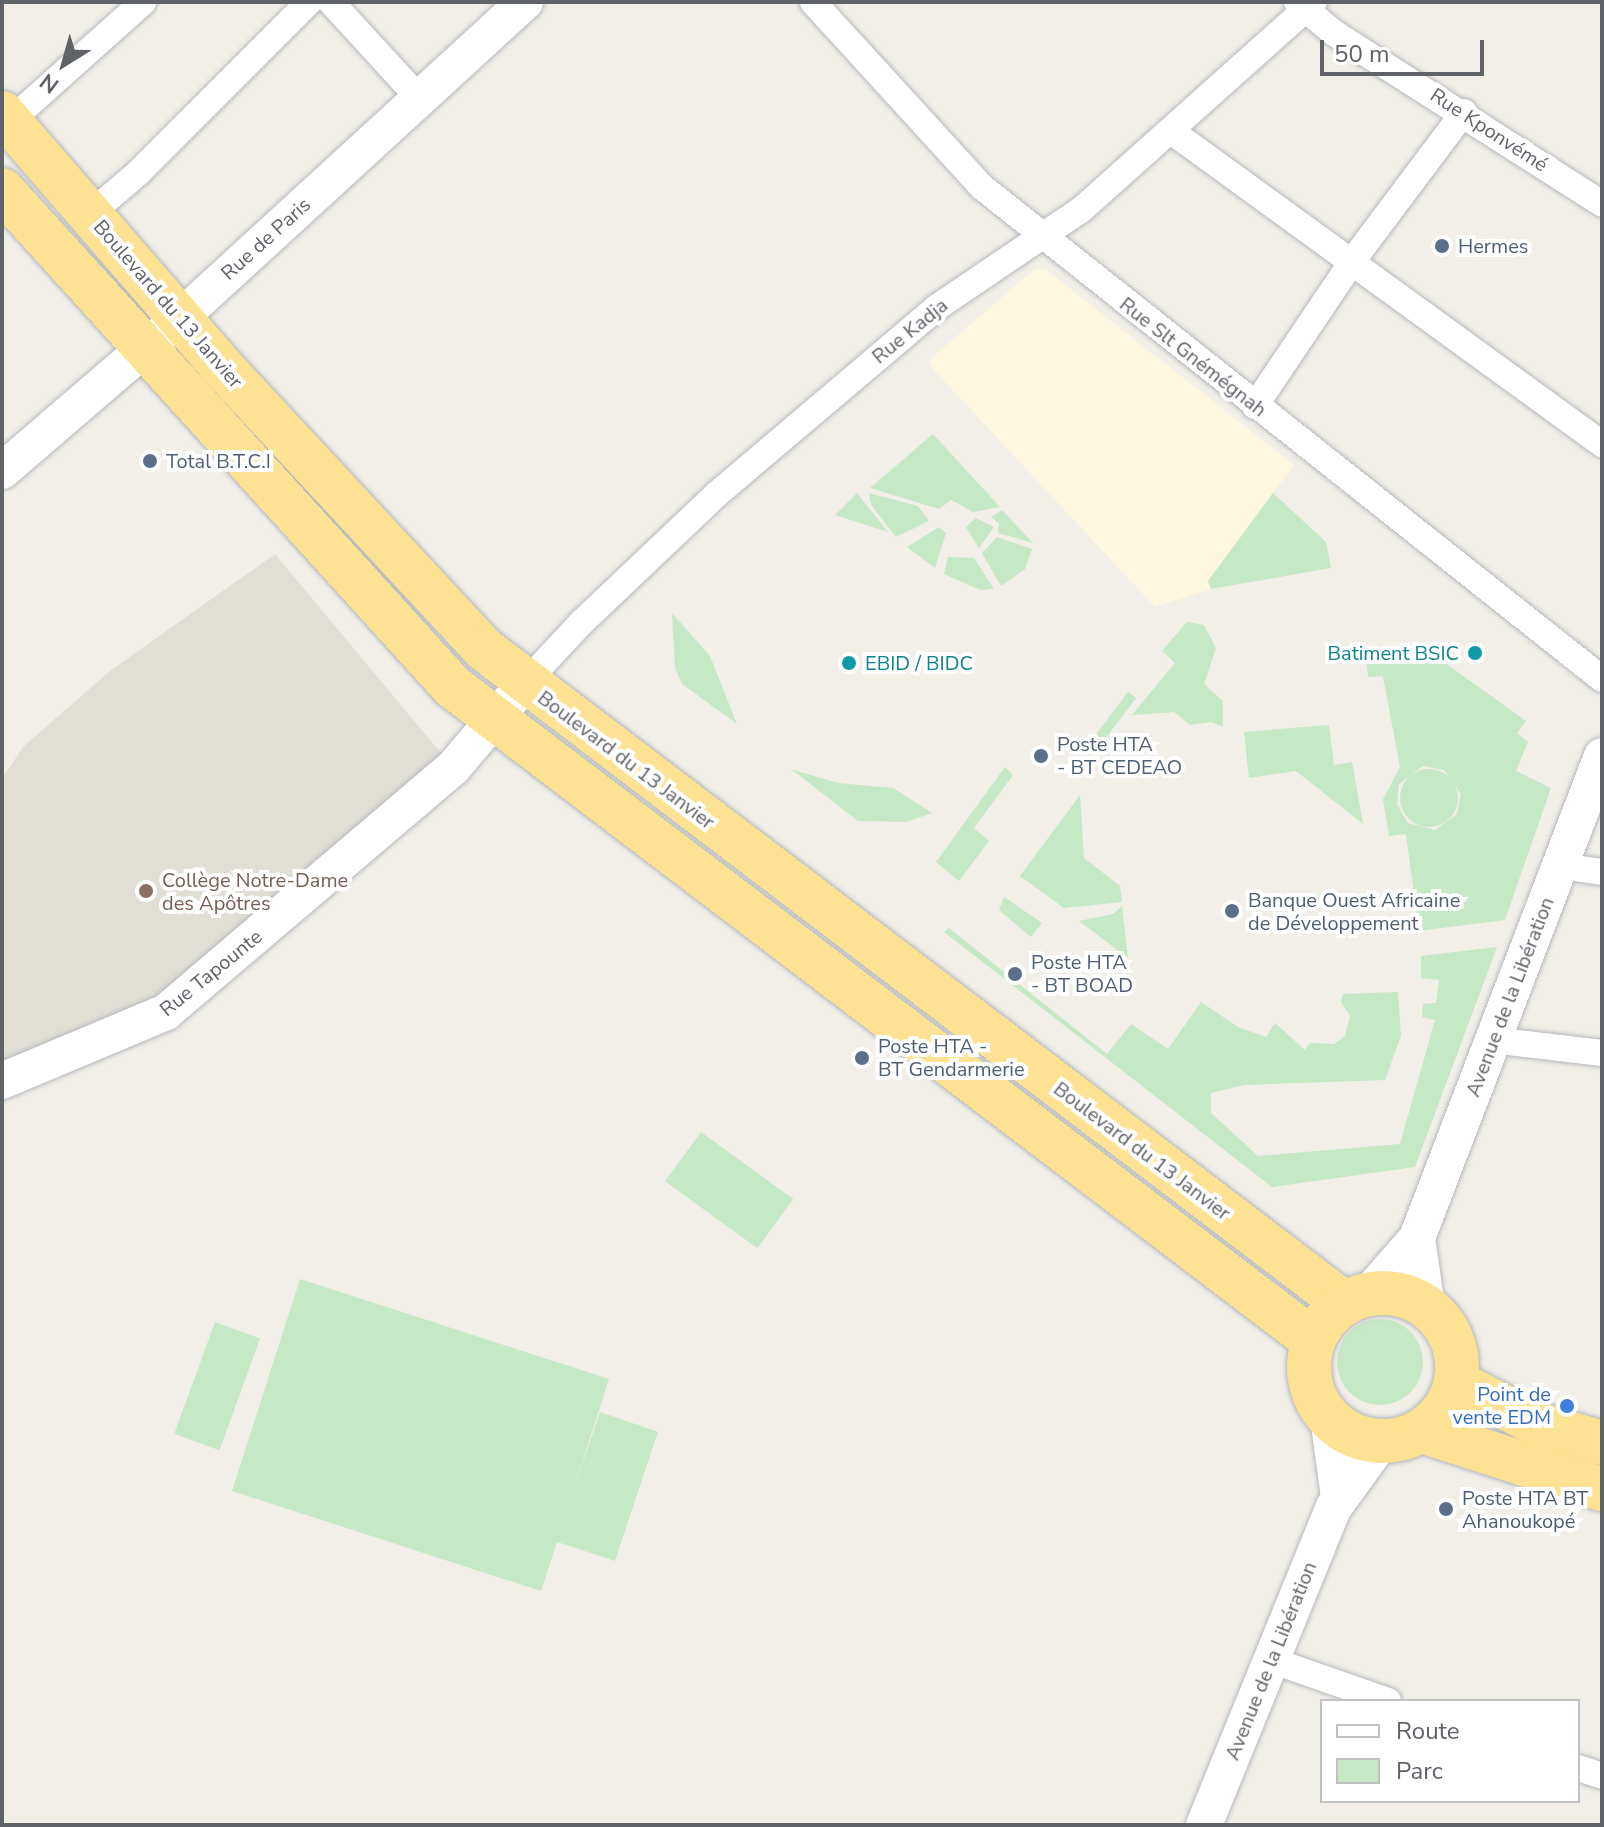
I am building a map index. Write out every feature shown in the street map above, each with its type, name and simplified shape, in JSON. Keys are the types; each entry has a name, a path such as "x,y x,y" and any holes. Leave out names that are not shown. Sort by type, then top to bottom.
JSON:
{"highway":[{"name":"Boulevard du 13 Janvier","path":"6,118 180,318 451,617 525,683 999,1043 1356,1298"},
{"path":"2,190 417,652 491,718 1313,1340"},
{"path":"971,1081 999,1043"},
{"path":"1402,1436 1449,1401 1456,1382 1450,1335 1427,1307 1389,1293 1356,1298 1325,1319 1313,1340 1310,1381 1328,1417 1362,1438 1402,1436 1602,1489"},
{"path":"1456,1382 1535,1423 1602,1443"}],"street":[{"path":"6,118 143,2"},
{"path":"90,214 138,173 309,2"},
{"path":"331,2 420,99"},
{"name":"Rue de Paris","path":"2,471 180,318 525,2"},
{"name":"Rue Slt Gnémégnah","path":"813,2 944,149 1042,238 1602,679"},
{"name":"Rue Kadja","path":"525,683 592,612 774,445 936,308 1042,238 1171,131 1306,5"},
{"name":"Rue Kponvémé","path":"1306,5 1602,204"},
{"path":"1255,406 1353,260 1464,112"},
{"path":"1171,131 1353,260 1602,444"},
{"name":"Rue Tapounte","path":"2,1081 166,1012 453,768 480,739 491,718 525,683"},
{"name":"Avenue de la Libération","path":"1417,1238 1602,756"},
{"path":"1560,866 1602,872"},
{"path":"1492,1040 1602,1053"},
{"path":"1356,1298 1417,1238"},
{"path":"1417,1238 1427,1307"},
{"path":"1328,1417 1339,1497"},
{"name":"Avenue de la Libération","path":"1204,1825 1339,1497 1402,1436"},
{"path":"1271,1660 1382,1699"},
{"path":"1580,1769 1602,1776"}],"shaded area":[{"path":"1035,269 1046,270 1294,465 1208,581 1211,589 1155,607 934,370 929,360"},
{"name":"Collège Notre-Dame des Apôtres","path":"275,554 445,758 159,1004 2,1070 2,778 24,746 110,671"}],"green space":[{"path":"933,434 1000,507 973,512 951,500 939,509 870,488"},
{"path":"857,493 888,532 835,515"},
{"path":"869,493 918,506 929,521 896,537 871,505"},
{"path":"1273,493 1326,542 1331,568 1211,589 1208,581"},
{"path":"1002,510 1033,543 998,533 999,524 991,517"},
{"path":"976,518 994,527 979,548 966,527"},
{"path":"939,527 946,533 935,568 907,547"},
{"path":"997,537 1032,549 1025,569 1001,586 982,553"},
{"path":"948,557 974,558 994,589 980,590 944,574"},
{"path":"672,613 710,656 737,724 682,684 675,668"},
{"path":"1187,622 1204,625 1216,648 1204,684 1223,701 1223,727 1211,722 1190,725 1174,712 1132,715 1175,663 1162,651"},
{"path":"1417,650 1448,665 1526,721 1517,733 1528,742 1516,771 1551,788 1505,920 1409,932 1400,923 1417,917 1406,834 1389,836 1383,799 1400,767 1383,676 1368,677 1366,655 1440,663 1389,654","holes":["1423,766 1444,770 1461,794 1457,814 1435,830 1408,823 1397,805 1399,784"]},
{"path":"1128,692 1136,698 1103,741 1096,735"},
{"path":"1329,725 1334,765 1352,762 1363,824 1296,771 1249,778 1244,732"},
{"path":"1005,767 1013,775 974,828 989,841 959,881 936,862"},
{"path":"791,769 838,783 893,788 932,813 906,822 858,821"},
{"path":"1429,769 1440,771 1449,778 1456,787 1456,809 1449,818 1440,825 1429,827 1418,825 1409,818 1402,809 1400,798 1402,787 1409,778 1418,771"},
{"path":"1080,795 1084,858 1120,886 1122,902 1064,908 1020,876"},
{"path":"1004,897 1042,923 1031,937 999,910"},
{"path":"1122,906 1128,958 1079,921 1113,914"},
{"path":"949,928 1107,1054 1131,1024 1168,1049 1201,1002 1238,1027 1266,1037 1275,1023 1305,1050 1310,1043 1334,1044 1345,1036 1350,1016 1341,1002 1343,994 1398,992 1401,1036 1385,1080 1244,1085 1211,1093 1211,1113 1258,1156 1400,1144 1435,1020 1422,1017 1423,1004 1436,1003 1439,980 1421,978 1421,956 1497,947 1415,1167 1272,1187 944,932"},
{"path":"701,1132 793,1199 757,1248 665,1181"},
{"path":"300,1279 609,1379 571,1497 600,1412 658,1432 615,1561 557,1542 541,1591 232,1491"},
{"path":"1380,1319 1404,1326 1416,1338 1423,1362 1416,1386 1404,1398 1380,1405 1356,1398 1344,1386 1337,1362 1344,1338 1356,1326"},
{"path":"215,1322 260,1338 219,1450 174,1434"}],"place":[{"name":"Hermes","path":"1442,246"},
{"name":"Total B.T.C.I","path":"150,461"},
{"name":"Batiment BSIC","path":"1475,653"},
{"name":"EBID / BIDC","path":"849,663"},
{"name":"Poste HTA - BT CEDEAO","path":"1041,756"},
{"name":"Collège Notre-Dame des Apôtres","path":"146,891"},
{"name":"Banque Ouest Africaine de Développement","path":"1232,911"},
{"name":"Poste HTA - BT BOAD","path":"1015,974"},
{"name":"Poste HTA - BT Gendarmerie","path":"862,1058"},
{"name":"Point de vente EDM","path":"1567,1406"},
{"name":"Poste HTA BT Ahanoukopé","path":"1446,1509"}]}
